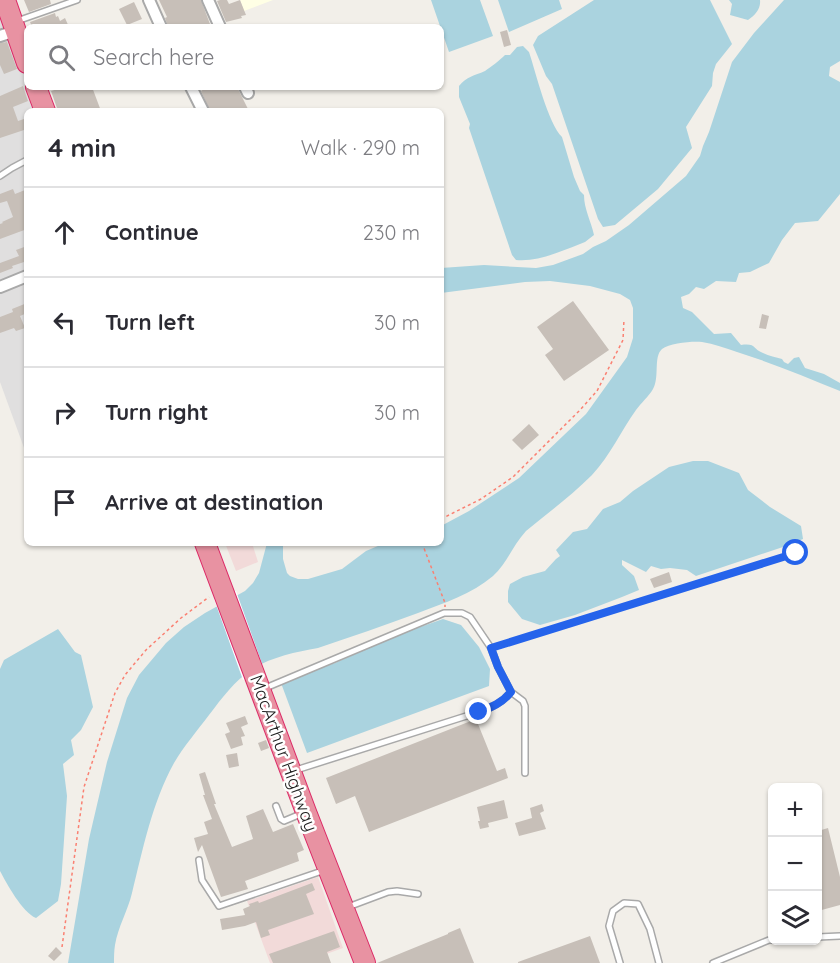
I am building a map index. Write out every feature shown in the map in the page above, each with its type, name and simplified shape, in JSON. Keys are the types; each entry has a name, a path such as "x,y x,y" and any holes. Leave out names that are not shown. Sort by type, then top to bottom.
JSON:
{"highway":[{"path":"5,0 9,30 24,58"},
{"path":"37,90 44,108"},
{"name":"MacArthur Highway","path":"206,546 364,963"}],"street":[{"path":"149,0 160,24"},
{"path":"208,0 218,24"},
{"path":"192,90 202,108"},
{"path":"0,287 24,277"}],"lane":[{"path":"9,30 77,0"},
{"path":"0,176 24,162"},
{"path":"257,681 444,613 462,613 470,617 491,648 511,692 523,701 525,706 525,773"},
{"path":"291,772 479,712 504,700 511,692"},
{"path":"276,806 284,821 306,812"},
{"path":"199,860 202,880 219,906 327,869"},
{"path":"343,909 388,892 418,894"},
{"path":"620,963 609,926 613,911 624,903 638,904 650,929 659,963"},
{"path":"822,937 840,936"},
{"path":"712,963 768,942"}],"path":[{"path":"444,518 482,499 513,477 580,410 597,390 610,368 623,340 624,319"},
{"path":"423,546 445,603"},
{"path":"491,648 796,553"},
{"path":"62,947 84,787 115,693 124,675 146,650 182,618 224,593"}],"shaded area":[{"path":"240,0 273,0 244,11"},
{"path":"0,12 24,74 24,90 28,90 37,108 24,108 24,448 0,382"},
{"path":"226,546 253,546 258,562 236,571"},
{"path":"318,877 343,948 301,963 270,963 247,901"}],"water":[{"path":"431,0 480,0 493,36 449,52 444,38 444,24 439,24"},
{"path":"498,0 559,0 562,9 509,32"},
{"path":"594,0 710,0 732,44 716,64 712,86 686,127 692,148 658,189 615,225 603,227 598,219 552,84 546,76 533,45 538,36"},
{"path":"729,0 760,0 760,6 748,20 730,15 732,4"},
{"path":"784,0 840,0 840,61 830,67 829,76 840,82 840,194 818,221 795,223 769,263 750,272 739,273 736,282 716,281 704,289 696,287 689,294 681,297 683,308 692,312 714,334 731,333 741,345 752,346 788,364 794,358 799,357 805,368 824,374 840,383 840,391 776,365 711,344 687,342 662,349 658,357 653,389 636,410 604,460 592,475 526,531 493,576 448,602 318,648 268,661 234,684 186,745 166,778 154,810 130,899 116,938 114,963 68,963 89,839 107,762 127,698 139,675 166,643 184,627 245,591 253,583 259,573 266,546 283,546 283,559 287,573 298,579 308,579 342,569 366,551 378,546 444,546 444,524 519,478 586,414 627,357 633,338 633,308 630,300 620,294 590,286 550,281 444,293 444,268 484,265 536,268 553,265 583,254 629,225 686,176 700,156 732,62"},
{"path":"523,46 529,52 547,109 562,137 574,177 584,195 594,235 585,242 556,253 540,258 516,260 512,255 469,128 470,124 459,97 459,86 465,80 485,71 505,55 510,55 517,47"},
{"path":"693,461 708,461 739,473 748,490 801,526 803,539 696,576 687,570 661,569 651,566 646,572 622,560 622,565 634,576 639,590 575,615 540,625 522,619 508,602 510,584 523,577 545,571 560,556 556,550 573,532 587,529 603,509 620,502 669,467"},
{"path":"443,619 461,625 479,647 490,669 489,686 307,753 281,683 335,663 400,634"},
{"path":"58,629 75,652 81,655 93,707 81,730 71,740 74,755 63,764 67,796 58,901 36,918 20,904 0,871 0,669 4,660"}],"pier":[{"path":"236,591 265,672 243,680 214,599"}],"building":[{"path":"24,0 50,0 51,4 29,12"},
{"path":"159,0 201,0 210,24 167,24 165,18 167,17"},
{"path":"227,0 229,4 240,0 246,15 226,22 217,1"},
{"path":"134,2 142,19 126,24 119,9"},
{"path":"55,13 60,21 65,18 68,24 31,24 30,22"},
{"path":"507,30 511,45 504,47 500,32"},
{"path":"7,42 17,69 4,74 0,65 0,43"},
{"path":"23,86 28,101 13,107 18,121 24,119 24,130 0,138 0,96"},
{"path":"93,90 100,108 57,108 51,91"},
{"path":"238,90 248,108 209,108 201,91"},
{"path":"13,189 15,194 24,190 24,230 0,239 0,224 13,217 7,201 0,203 0,194"},
{"path":"24,247 24,262 0,273 0,263 19,256 16,250"},
{"path":"573,301 609,350 564,381 545,355 553,349 537,327"},
{"path":"24,304 24,314 20,316 24,328 16,331 14,328 0,333 0,317 13,312 12,309"},
{"path":"762,314 769,316 766,329 759,328"},
{"path":"529,424 539,435 522,450 512,440"},
{"path":"669,572 672,582 654,588 650,579"},
{"path":"245,716 248,724 241,727 245,736 241,737 243,745 231,749 225,734 230,732 226,723"},
{"path":"476,719 497,771 505,768 508,778 369,832 355,796 336,804 326,778"},
{"path":"266,740 269,748 261,751 258,743"},
{"path":"237,753 239,766 229,768 226,755"},
{"path":"205,772 216,804 214,804 232,847 253,839 246,816 263,809 273,832 293,824 304,850 297,853 299,861 245,881 248,889 221,897 202,845 198,852 194,838 208,834 204,822 212,819 203,795 205,795 199,774"},
{"path":"504,800 508,818 488,823 489,827 480,829 477,807"},
{"path":"542,804 544,811 540,813 546,829 519,836 515,823 532,818 530,808"},
{"path":"828,828 840,877 840,905 822,910 822,837 822,830"},
{"path":"312,883 315,890 306,894 314,914 268,930 270,935 261,938 256,922 222,930 220,919 245,915 243,909 250,906 249,904 258,901 259,903"},
{"path":"460,928 474,963 377,963 448,934"},
{"path":"334,931 340,947 327,952 331,963 273,963 269,954"},
{"path":"590,936 600,963 518,963 518,962"},
{"path":"56,947 62,953 54,961 48,956"}],"route":[{"path":"479,712 504,700 511,692 491,648 796,553"}]}
